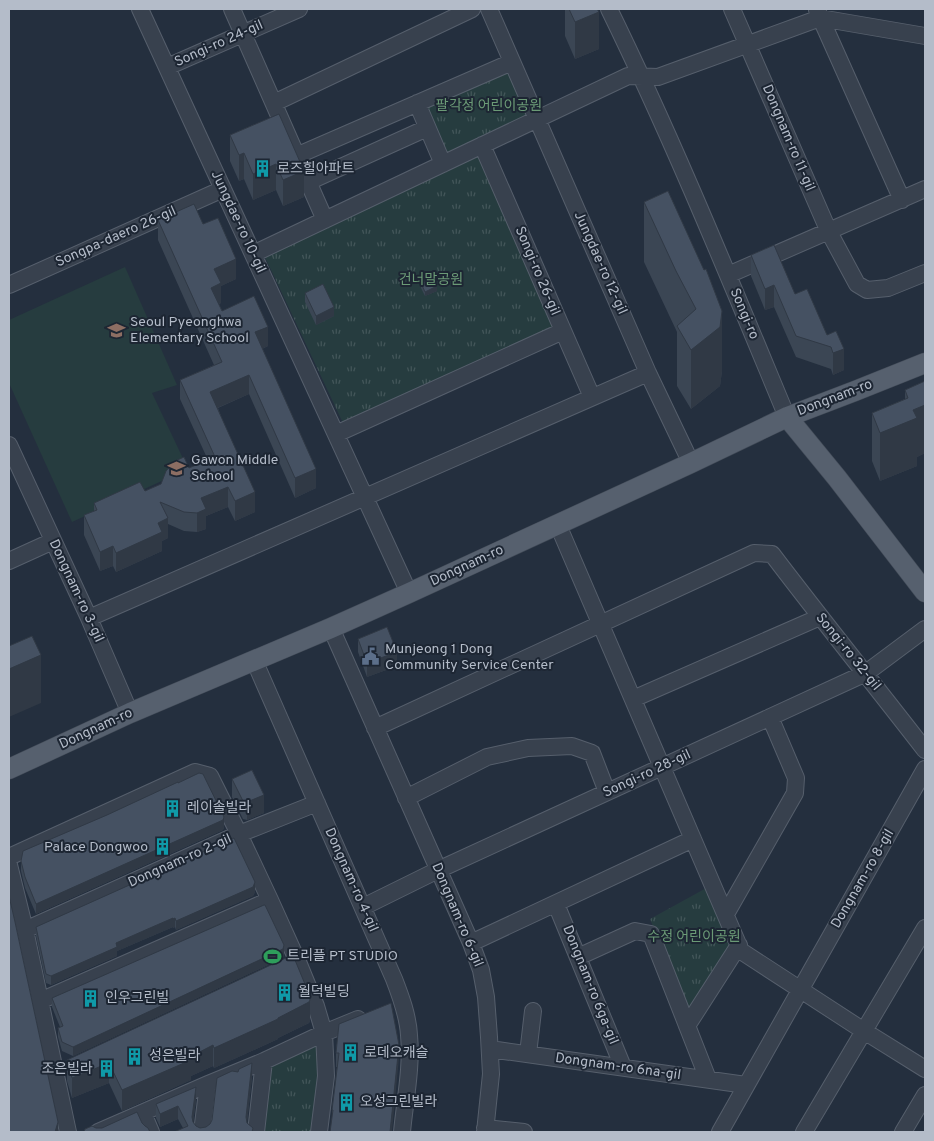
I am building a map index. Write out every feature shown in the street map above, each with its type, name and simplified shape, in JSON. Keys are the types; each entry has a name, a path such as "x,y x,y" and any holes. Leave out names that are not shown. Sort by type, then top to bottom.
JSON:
{"main road":[{"name":"Dongnam-ro","path":"9,770 130,712 331,628 409,593 787,417 925,363"},
{"name":"Songi-ro","path":"787,417 925,592"}],"street":[{"name":"Jungdae-ro 10-gil","path":"140,9 409,593"},
{"path":"232,9 325,220"},
{"name":"Songi-ro 24-gil","path":"167,67 299,9"},
{"path":"274,103 472,9"},
{"name":"Jungdae-ro 12-gil","path":"489,9 648,373 691,463"},
{"name":"Songi-ro","path":"609,9 642,76 787,417"},
{"name":"Dongnam-ro 11-gil","path":"732,9 829,232 857,284 867,290 888,288 925,273"},
{"path":"818,13 902,200"},
{"path":"253,254 628,76 658,77 747,44 818,13 925,36"},
{"path":"296,156 512,62"},
{"path":"416,103 443,164"},
{"path":"308,182 427,128"},
{"name":"Songi-ro 26-gil","path":"482,146 592,397"},
{"name":"Songpa-daero 26-gil","path":"9,285 223,189"},
{"path":"728,275 925,189"},
{"path":"336,434 563,331"},
{"path":"89,618 648,373"},
{"name":"Dongnam-ro 3-gil","path":"9,445 14,472 53,541 130,712"},
{"path":"558,525 741,951 925,1069"},
{"path":"9,561 53,541"},
{"name":"Songi-ro 32-gil","path":"600,624 754,553 772,554 925,750"},
{"path":"633,699 820,617"},
{"path":"375,728 600,624"},
{"name":"Dongnam-ro 6-gil","path":"331,628 471,943 481,970 486,997 491,1074 485,1130 524,1132"},
{"name":"Songi-ro 28-gil","path":"363,907 606,792 866,674 925,629"},
{"name":"Dongnam-ro 4-gil","path":"254,660 363,907 402,1001 409,1034 410,1061 402,1132"},
{"path":"726,914 795,793 796,778 770,717"},
{"path":"406,798 487,757 528,748 572,746 592,753 606,792"},
{"name":"Dongnam-ro 8-gil","path":"720,1132 925,769"},
{"name":"Dongnam-ro 2-gil","path":"9,857 195,772 210,776 239,834 25,930"},
{"path":"317,803 239,834 298,962 316,1006 324,1033 326,1076 319,1132"},
{"path":"471,943 693,839"},
{"path":"9,866 25,930 68,1132"},
{"path":"40,1002 270,900"},
{"name":"Dongnam-ro 6ga-gil","path":"556,904 623,1067"},
{"path":"804,1132 925,928"},
{"name":"Dongnam-ro 6na-gil","path":"578,957 635,931 651,934 708,1079"},
{"path":"687,1026 739,945"},
{"path":"280,971 298,962"},
{"path":"98,1132 402,1001"},
{"path":"528,1054 533,1012"},
{"name":"Dongnam-ro 6na-gil","path":"490,1049 746,1085"},
{"path":"256,1132 264,1061"},
{"path":"56,1075 74,1067"},
{"path":"202,1132 208,1084"},
{"path":"904,1132 925,1095"},
{"path":"143,1113 151,1132"}],"green space":[{"name":"팔각정 어린이공원","path":"510,66 532,117 444,156 422,105"},
{"name":"건너말공원","path":"481,150 556,328 343,423 264,255"},
{"path":"125,267 177,385 152,393 188,469 72,522 9,383 9,320"},
{"name":"수정 어린이공원","path":"710,886 734,939 688,1013 650,919"},
{"path":"316,1042 320,1074 313,1132 259,1132 267,1063"}],"building":[{"path":"569,9 597,9 599,12 575,22"},
{"path":"279,114 304,171 283,180 276,164 253,174 244,153 239,155 230,135"},
{"path":"668,191 704,270 706,269 722,311 720,327 691,350 677,326 696,309 644,202"},
{"path":"194,204 203,224 218,218 236,259 214,269 221,283 211,288 222,311 254,296 268,327 255,332 316,469 295,478 249,375 210,392 255,492 235,501 228,487 201,498 206,509 197,513 184,512 160,502 168,518 158,523 162,532 116,553 113,546 100,552 84,515 97,510 94,503 140,482 145,491 161,484 166,471 175,461 184,457 189,468 215,457 180,380 222,362 158,220"},
{"path":"774,245 795,294 807,289 827,335 836,331 844,349 833,353 831,347 796,336 774,285 765,289 751,255"},
{"path":"433,277 437,286 425,292 421,283"},
{"path":"323,284 334,307 316,316 305,293"},
{"path":"925,381 925,405 913,410 917,418 880,433 872,413 908,398 905,390"},
{"path":"387,627 397,652 367,663 358,639"},
{"path":"32,636 41,655 9,669 9,646"},
{"path":"252,770 264,795 247,802 243,801 232,779"},
{"path":"199,773 203,774 224,817 223,820 36,904 21,861 23,851"},
{"path":"234,838 255,882 253,887 176,921 173,918 150,928 116,943 117,947 51,976 46,974 36,927"},
{"path":"9,896 58,1122 55,1132 9,1132"},
{"path":"264,905 284,945 283,949 73,1047 62,1042 58,1028 63,1026 52,998"},
{"path":"288,957 295,960 307,989 309,1002 278,1019 214,1048 213,1045 190,1057 191,1060 122,1090 109,1063 72,1078 67,1060"},
{"path":"391,1003 399,1045 390,1132 330,1132 339,1053 336,1053 339,1024"},
{"path":"252,1063 246,1117 247,1123 253,1128 252,1132 174,1132 188,1126 178,1106 160,1114 156,1104 196,1087 193,1122 200,1128 206,1127 212,1120 217,1078 232,1071 238,1072 239,1069"},
{"path":"137,1112 142,1123 150,1132 84,1132 85,1129 92,1126 102,1128"}],"place":[{"name":"로즈힐아파트","path":"263,169"},
{"name":"Seoul Pyeonghwa Elementary School","path":"116,330"},
{"name":"Gawon Middle School","path":"177,468"},
{"name":"Munjeong 1 Dong Community Service Center","path":"371,657"},
{"name":"레이솔빌라","path":"173,808"},
{"name":"Palace Dongwoo","path":"162,847"},
{"name":"트리플 PT STUDIO","path":"273,956"},
{"name":"월덕빌딩","path":"284,992"},
{"name":"인우그린빌","path":"91,998"},
{"name":"로데오캐슬","path":"350,1053"},
{"name":"성은빌라","path":"135,1056"},
{"name":"조은빌라","path":"107,1069"},
{"name":"오성그린빌라","path":"346,1102"}]}
